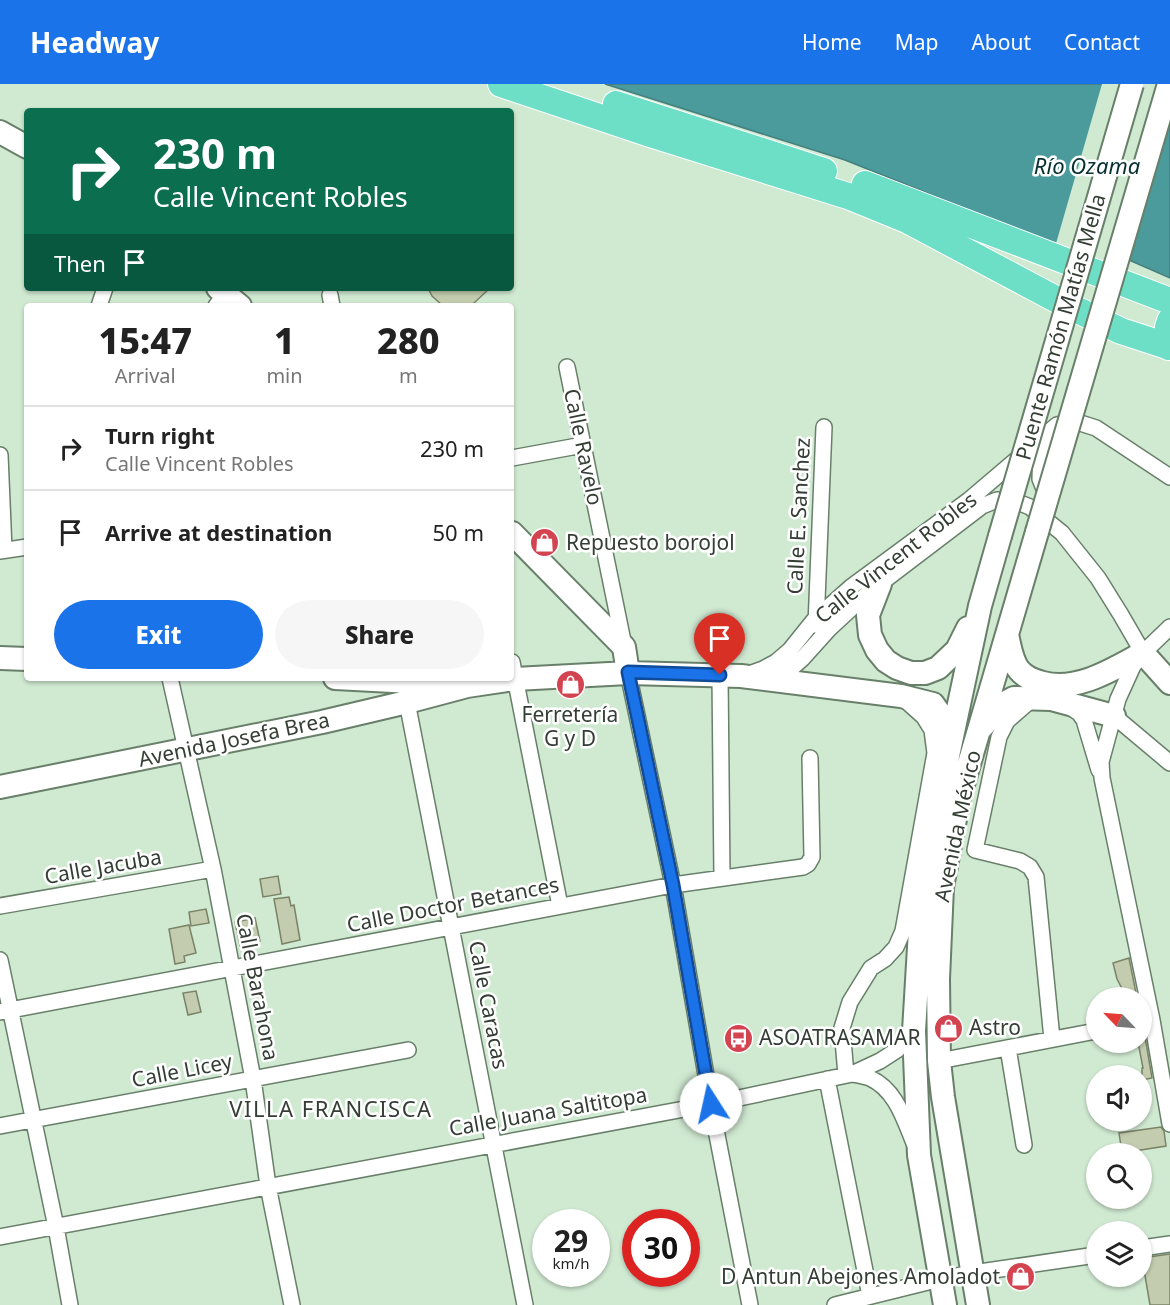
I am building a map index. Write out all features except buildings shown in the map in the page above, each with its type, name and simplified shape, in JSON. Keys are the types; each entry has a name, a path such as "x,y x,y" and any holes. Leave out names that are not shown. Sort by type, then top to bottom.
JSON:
{"main road":[{"path":"501,84 848,196 907,220 1120,331 1170,347 1168,327 1170,321"},
{"path":"554,84 869,186 1170,301"},
{"name":"Puente Ramón Matías Mella","path":"1000,536 1132,84"},
{"name":"Puente Ramón Matías Mella","path":"1037,532 1169,84"},
{"path":"0,132 24,145"},
{"name":"Avenida México","path":"978,1305 939,1061 938,979 942,887 959,798 1037,532"},
{"path":"514,535 624,647"},
{"name":"Avenida México","path":"945,1305 919,1155 914,1031 922,897 949,751 980,606 1000,536"},
{"path":"880,584 868,615 870,635 877,650 886,661 911,673 925,673 938,669 957,650 980,606"},
{"path":"1007,633 1012,658 1018,669 1029,679 1051,685 1070,685 1101,675 1143,653 1170,683"},
{"name":"Calle Ravelo","path":"624,647 628,672"},
{"path":"0,658 24,659"},
{"name":"Calle Vincent Robles","path":"514,670 731,676"},
{"name":"Avenida México","path":"731,676 901,696 933,704 944,721 949,751"},
{"path":"359,681 407,687"},
{"name":"Calle Vincent Robles","path":"467,686 481,681"},
{"name":"Avenida Josefa Brea","path":"0,787 322,723 407,687 467,686"},
{"path":"978,731 1003,704 1014,698 1052,699 1114,716"}],"street":[{"name":"Calle Ravelo","path":"567,367 624,647"},
{"path":"1062,533 1040,479 1041,448 1057,425 1074,421 1096,428 1170,477"},
{"name":"Calle Vincent Robles","path":"731,676 763,669 776,662 790,650 815,619 851,587 983,489 1057,425"},
{"name":"Calle E. Sanchez","path":"817,642 815,619 824,427"},
{"path":"514,458 583,445"},
{"path":"0,455 2,550 24,547"},
{"path":"773,680 794,666 869,592 982,506 997,500 1015,501 1030,507 1062,533 1098,578 1143,653"},
{"path":"1102,778 1101,762 1118,699 1143,653 1170,627"},
{"name":"Calle Ravelo","path":"628,672 673,885 711,1104 750,1305"},
{"path":"514,675 560,906"},
{"path":"722,878 731,676"},
{"name":"Calle Barahona","path":"171,681 213,869 253,1079 268,1186 292,1305"},
{"name":"Calle Caracas","path":"407,687 525,1305"},
{"path":"901,696 924,717 932,730 935,753 903,931 896,947 885,959 871,968 850,1002 843,1028 849,1074 870,1078 884,1087 898,1104 919,1155"},
{"path":"1031,700 1006,721 999,737 975,850 1020,861 1030,867 1036,877 1052,1039"},
{"path":"1065,703 1084,720 1102,778 1141,987"},
{"path":"1114,716 1170,763"},
{"name":"Calle Doctor Betances","path":"6,1011 673,885 802,867 808,864 812,857 810,758"},
{"name":"Calle Jacuba","path":"0,906 213,869"},
{"path":"0,960 6,1011 33,1120 70,1305"},
{"path":"1152,1029 1163,1043 1170,1124"},
{"name":"Calle Juana Saltitopa","path":"0,1237 711,1104 827,1079 849,1074 880,1061 897,1050 914,1031"},
{"path":"939,1061 1086,1033"},
{"path":"1008,1047 1024,1145"},
{"name":"Calle Licey","path":"0,1126 408,1050"},
{"path":"827,1079 870,1296"},
{"path":"1152,1247 1170,1244"},
{"path":"835,1305 940,1279 1086,1256"}],"water":[{"name":"Río Ozama","path":"605,84 1170,84 1170,278 1129,260 1054,244 845,160"}],"pier":[{"path":"1102,84 1170,84 1125,263 1055,247"}],"place":[{"name":"Repuesto borojol","path":"545,543"},
{"name":"Ferretería G y D","path":"570,684"},
{"name":"Astro","path":"948,1028"},
{"name":"ASOATRASAMAR","path":"738,1038"},
{"name":"D Antun Abejones Amoladot","path":"1021,1277"}],"district":[{"name":"VILLA FRANCISCA","path":"331,1109"}],"route":[{"path":"711,1104 673,885 628,672 720,675"}]}
